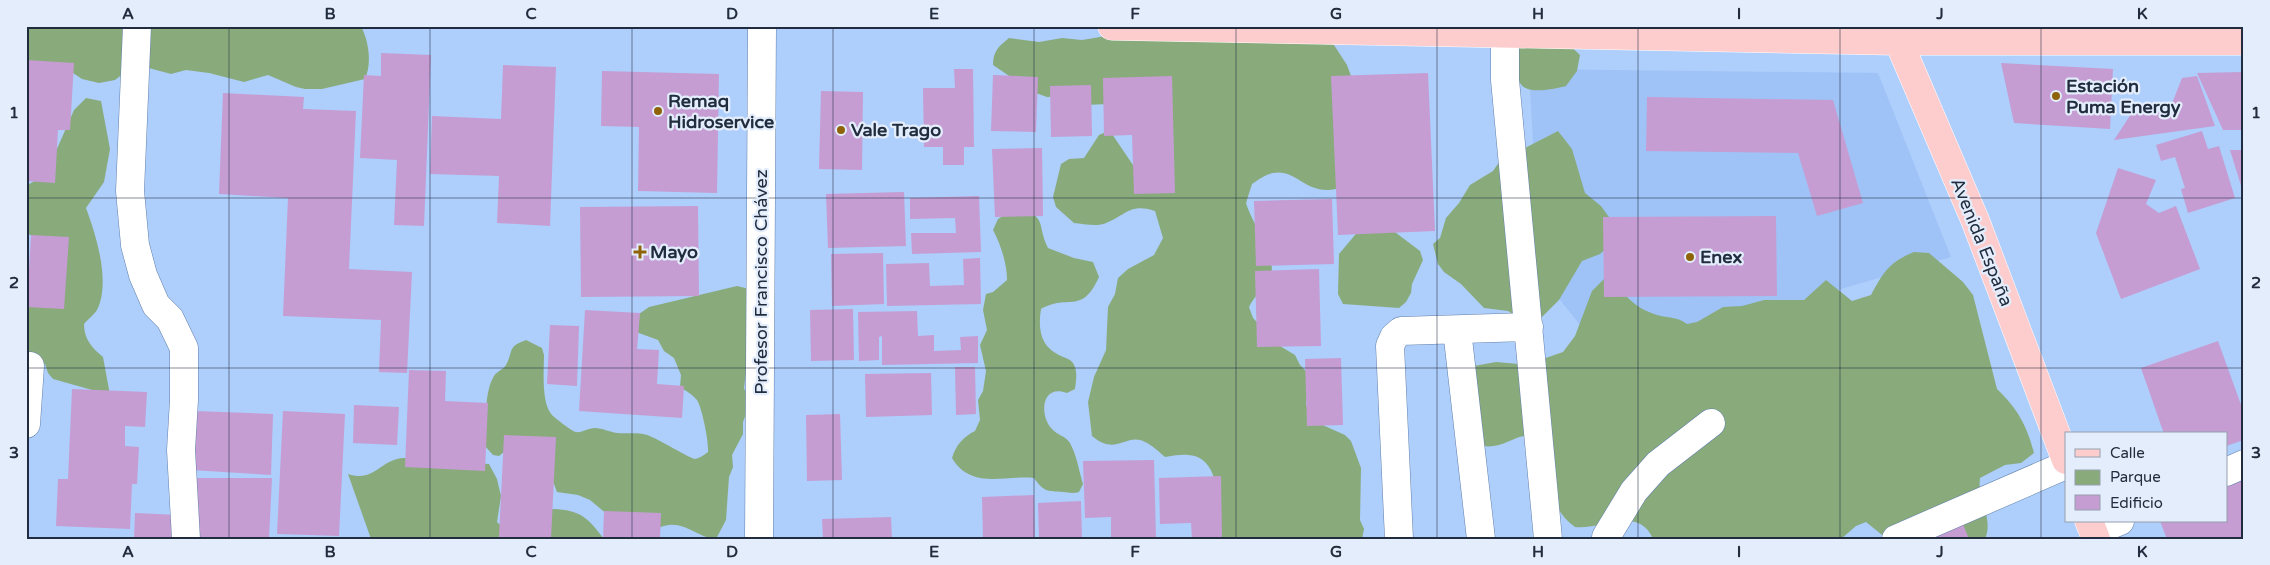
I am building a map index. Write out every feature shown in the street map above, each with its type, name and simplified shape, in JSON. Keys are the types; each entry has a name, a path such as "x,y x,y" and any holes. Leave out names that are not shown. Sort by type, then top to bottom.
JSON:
{"main road":[{"path":"1112,26 1505,34 1895,33 2244,40"},
{"name":"Avenida España","path":"1895,33 1975,220 2065,457"}],"street":[{"path":"137,26 130,191 135,245 143,275 156,304 170,319 184,348 184,400 180,450 186,539"},
{"name":"Profesor Francisco Chávez","path":"759,539 762,26"},
{"path":"1505,34 1505,80 1548,539"},
{"path":"1399,539 1390,346 1394,337 1401,331 1528,327"},
{"path":"1457,330 1481,539"},
{"path":"26,424 30,366"},
{"path":"1604,538 1634,491 1658,464 1711,423"},
{"path":"2228,471 2244,464"},
{"path":"1896,539 2065,465"},
{"path":"2093,531 2117,522"}],"shaded area":[{"path":"1529,69 1878,73 1951,257 1606,357 1540,275"}],"green space":[{"path":"26,26 361,26 368,46 369,59 365,79 322,89 296,87 268,75 244,82 209,73 186,70 171,74 145,67 128,70 115,80 99,83 82,79 61,65 26,70"},
{"path":"1112,35 1328,43 1334,45 1347,65 1359,98 1346,186 1333,190 1322,190 1282,173 1273,173 1262,177 1252,184 1246,203 1267,249 1272,268 1269,279 1249,307 1253,318 1280,346 1295,355 1300,365 1306,371 1309,383 1306,404 1310,416 1318,423 1345,435 1351,441 1361,468 1360,520 1364,529 1362,539 1221,539 1217,488 1208,465 1199,458 1185,455 1165,457 1150,445 1138,440 1108,444 1092,436 1088,402 1094,377 1106,350 1108,307 1115,294 1118,278 1128,269 1154,255 1163,238 1155,211 1146,209 1134,209 1099,225 1074,223 1056,207 1053,197 1061,164 1069,159 1084,158 1099,135 1106,132 1112,134 1135,168 1166,177 1109,104 1084,105 1065,96 1047,97 1033,92 993,65 997,49 1009,38 1039,42 1062,38 1082,40"},
{"path":"1560,36 1580,55 1577,71 1566,86 1555,89 1533,90 1522,86 1517,70 1519,49 1522,45"},
{"path":"86,98 101,101 110,149 104,182 86,208 98,245 103,286 97,310 84,324 84,329 89,343 103,357 110,395 53,379 48,373 45,364 26,364 26,298 53,306 62,258 26,232 26,186 46,174 74,110"},
{"path":"1558,131 1572,149 1585,193 1601,206 1609,217 1608,247 1600,254 1582,261 1559,300 1537,322 1524,321 1508,311 1484,308 1461,284 1444,272 1438,264 1433,244 1440,238 1446,218 1459,203 1470,185 1493,171 1500,161 1516,149 1525,148"},
{"path":"1017,207 1038,218 1048,248 1074,258 1093,262 1099,277 1092,289 1080,300 1059,303 1041,309 1040,316 1040,330 1044,342 1053,351 1071,361 1076,369 1075,389 1067,393 1058,391 1052,393 1047,397 1044,409 1048,423 1054,431 1068,441 1072,448 1083,484 1079,492 1046,490 1034,478 979,478 960,468 952,458 958,445 975,431 980,420 978,400 983,391 986,371 980,345 987,330 983,310 986,294 993,292 1007,280 1003,255 993,230 998,219"},
{"path":"1379,220 1420,251 1423,260 1412,284 1411,293 1406,302 1399,308 1343,304 1338,294 1339,254 1360,229"},
{"path":"1914,252 1929,253 1963,282 1973,295 1997,389 2021,418 2034,453 2021,463 2005,465 1980,478 1981,494 1988,524 1985,539 1887,539 1866,522 1856,526 1841,539 1653,539 1647,529 1639,523 1629,521 1575,527 1564,517 1558,508 1555,498 1555,468 1552,444 1528,435 1495,446 1478,445 1474,366 1496,362 1519,364 1540,360 1563,352 1575,336 1592,291 1609,274 1629,299 1640,308 1657,315 1680,320 1687,324 1697,322 1723,307 1742,306 1764,300 1804,300 1826,280 1852,301 1871,295 1879,280 1893,264"},
{"path":"737,286 749,289 748,356 744,388 748,398 748,409 743,422 743,434 732,455 733,467 729,477 726,520 716,539 680,526 665,526 656,529 608,515 590,500 578,495 557,492 549,471 504,452 499,456 493,455 484,445 488,391 491,383 495,374 506,365 513,347 526,340 542,348 544,355 545,395 548,410 571,430 578,432 595,428 617,433 643,434 692,458 699,458 708,452 708,447 705,425 699,404 693,396 680,387 681,375 674,358 664,351 658,340 636,332 639,314 649,307"},
{"path":"404,458 489,464 497,479 501,496 497,522 516,539 371,539 348,474 365,475 389,462"},
{"path":"553,509 571,511 583,516 604,539 534,539 534,534 546,511"}],"building":[{"path":"381,53 431,55 424,226 394,225 397,160 360,158 364,75 381,76"},
{"path":"26,60 74,63 70,130 58,130 55,183 26,181"},
{"path":"2001,63 2113,69 2110,129 2014,123"},
{"path":"503,65 556,67 550,226 497,223 499,176 430,174 432,116 501,119"},
{"path":"954,69 973,69 974,147 964,147 964,165 943,165 943,147 924,147 923,88 955,88"},
{"path":"602,71 719,74 717,193 638,191 639,127 601,126"},
{"path":"2244,72 2244,130 2223,130 2197,73"},
{"path":"1428,73 1435,231 1338,235 1331,76"},
{"path":"993,75 1038,77 1036,132 991,131"},
{"path":"1172,76 1175,193 1134,194 1132,135 1104,136 1103,78"},
{"path":"2197,76 2215,126 2114,140 2133,111 2171,106 2182,78"},
{"path":"1091,85 1092,136 1051,137 1050,86"},
{"path":"821,91 863,92 862,170 819,169"},
{"path":"223,93 304,97 303,109 356,111 349,269 412,272 407,373 379,372 381,320 283,316 288,198 219,194"},
{"path":"1647,97 1833,100 1863,203 1817,216 1798,153 1646,151"},
{"path":"2202,131 2208,149 2219,146 2235,198 2188,213 2181,189 2185,188 2175,157 2161,161 2156,145"},
{"path":"1042,148 1043,216 995,217 992,149"},
{"path":"2230,150 2244,150 2244,192 2243,192"},
{"path":"2118,168 2156,180 2146,204 2159,213 2176,206 2200,269 2121,299 2096,233"},
{"path":"904,192 906,246 828,248 826,194"},
{"path":"979,196 981,252 912,254 911,233 956,233 955,218 910,219 910,198"},
{"path":"1332,199 1334,264 1256,266 1254,201"},
{"path":"698,206 699,296 581,297 580,207"},
{"path":"1776,216 1777,296 1604,297 1603,217"},
{"path":"31,235 69,237 64,309 27,307"},
{"path":"883,253 884,304 832,306 831,254"},
{"path":"980,258 981,304 887,306 886,264 929,263 930,286 964,285 963,259"},
{"path":"1319,269 1321,346 1257,347 1255,271"},
{"path":"853,309 854,360 811,361 810,310"},
{"path":"585,310 640,313 637,349 659,350 657,384 684,386 682,418 579,411"},
{"path":"917,311 918,336 934,335 934,351 961,350 960,337 978,336 978,363 882,365 882,336 879,337 879,360 859,361 858,312"},
{"path":"550,325 579,326 577,386 547,384"},
{"path":"2218,341 2244,413 2244,440 2228,445 2228,432 2163,432 2141,368"},
{"path":"1341,358 1343,425 1307,426 1305,359"},
{"path":"955,367 975,367 976,414 956,415"},
{"path":"409,370 446,371 445,401 488,403 485,471 405,467"},
{"path":"931,373 932,415 866,417 865,374"},
{"path":"72,389 147,392 145,427 125,426 125,446 139,447 137,484 132,484 130,529 56,526 58,479 68,479"},
{"path":"354,405 399,407 397,445 353,443"},
{"path":"194,411 273,414 271,475 191,470"},
{"path":"283,411 345,414 339,536 277,534"},
{"path":"840,414 842,480 807,481 806,415"},
{"path":"504,435 556,437 551,539 499,537"},
{"path":"1154,460 1156,539 1111,539 1111,517 1085,518 1083,461"},
{"path":"1221,476 1222,539 1192,539 1191,523 1160,524 1159,478"},
{"path":"193,478 272,478 269,539 190,539"},
{"path":"2244,478 2244,539 2167,539 2160,522 2228,522 2228,484"},
{"path":"1034,495 1035,539 983,539 982,497"},
{"path":"1081,501 1082,539 1039,539 1038,503"},
{"path":"604,511 661,513 660,539 603,539"},
{"path":"135,513 180,515 179,539 134,539"},
{"path":"891,517 892,539 823,539 822,519"},
{"path":"1960,517 1969,539 1909,539"}],"place":[{"name":"Estación Puma Energy","path":"2056,96"},
{"name":"Remaq Hidroservice","path":"658,111"},
{"name":"Vale Trago","path":"841,130"},
{"name":"Mayo","path":"640,252"},
{"name":"Enex","path":"1690,257"}]}
